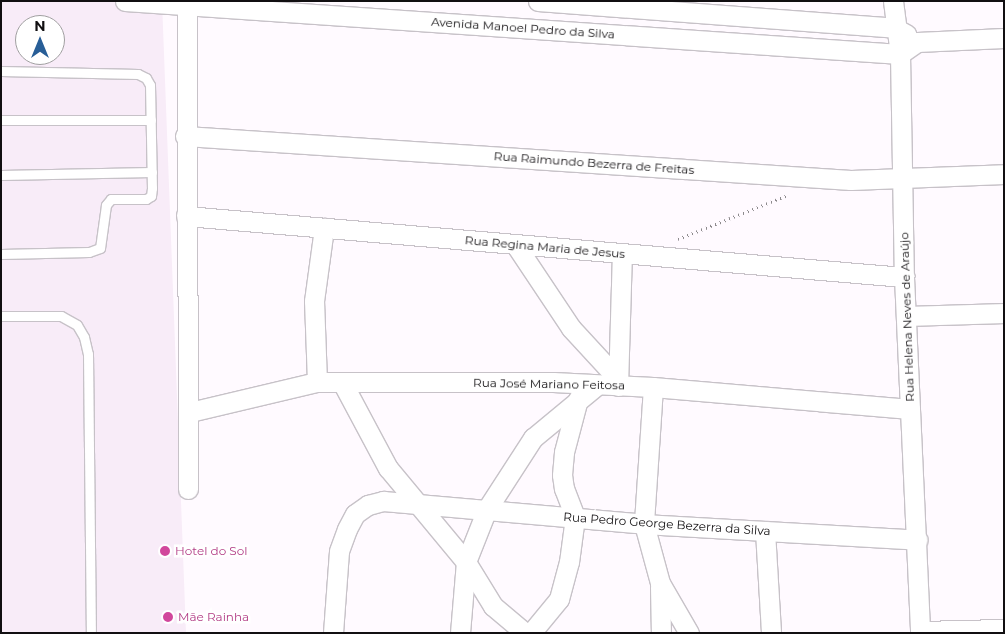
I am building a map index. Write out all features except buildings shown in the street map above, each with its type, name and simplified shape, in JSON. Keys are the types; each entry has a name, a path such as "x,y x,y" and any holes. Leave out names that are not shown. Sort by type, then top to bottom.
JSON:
{"street":[{"name":"Avenida Manoel Pedro da Silva","path":"125,1 187,5 262,6 545,29 900,54"},
{"path":"545,29 539,1 639,5 895,28 917,42"},
{"name":"Rua Helena Neves de Araújo","path":"894,1 895,28 900,54 904,277 918,540 920,632"},
{"path":"187,5 185,136 190,412 188,489"},
{"path":"900,54 917,42 1004,38"},
{"name":"Rua Raimundo Bezerra de Freitas","path":"185,136 852,180 1004,174"},
{"name":"Rua Regina Maria de Jesus","path":"186,216 904,277"},
{"path":"316,382 314,301 324,228"},
{"path":"516,244 570,328 618,383"},
{"path":"618,383 622,253"},
{"path":"907,316 1004,313"},
{"name":"Rua José Mariano Feitosa","path":"190,412 316,382 597,385 618,383 910,409"},
{"path":"342,382 388,468 466,562 493,606 525,633"},
{"path":"460,633 466,562 486,509 534,438 578,399 597,385"},
{"path":"653,387 644,524 660,583 661,633"},
{"path":"531,633 559,598 569,562 575,518 564,489 562,475 564,452 578,399"},
{"name":"Rua Pedro George Bezerra da Silva","path":"333,633 338,551 355,514 368,505 383,501 644,524 918,540"},
{"path":"766,531 771,633"},
{"path":"660,583 689,633"},
{"path":"920,632 1004,629"}],"lane":[{"path":"1,71 138,74 150,85 152,172 151,196 111,199 106,205 100,248 89,252 1,254"},
{"path":"1,120 151,120"},
{"path":"1,175 152,172"},
{"path":"1,316 61,316 77,325 84,337 88,354 91,633"}],"path":[{"path":"671,243 792,194"}],"shaded area":[{"path":"1,1 162,1 186,633 1,633"}],"place":[{"name":"Hotel do Sol","path":"165,551"},
{"name":"Mãe Rainha","path":"168,617"}]}
